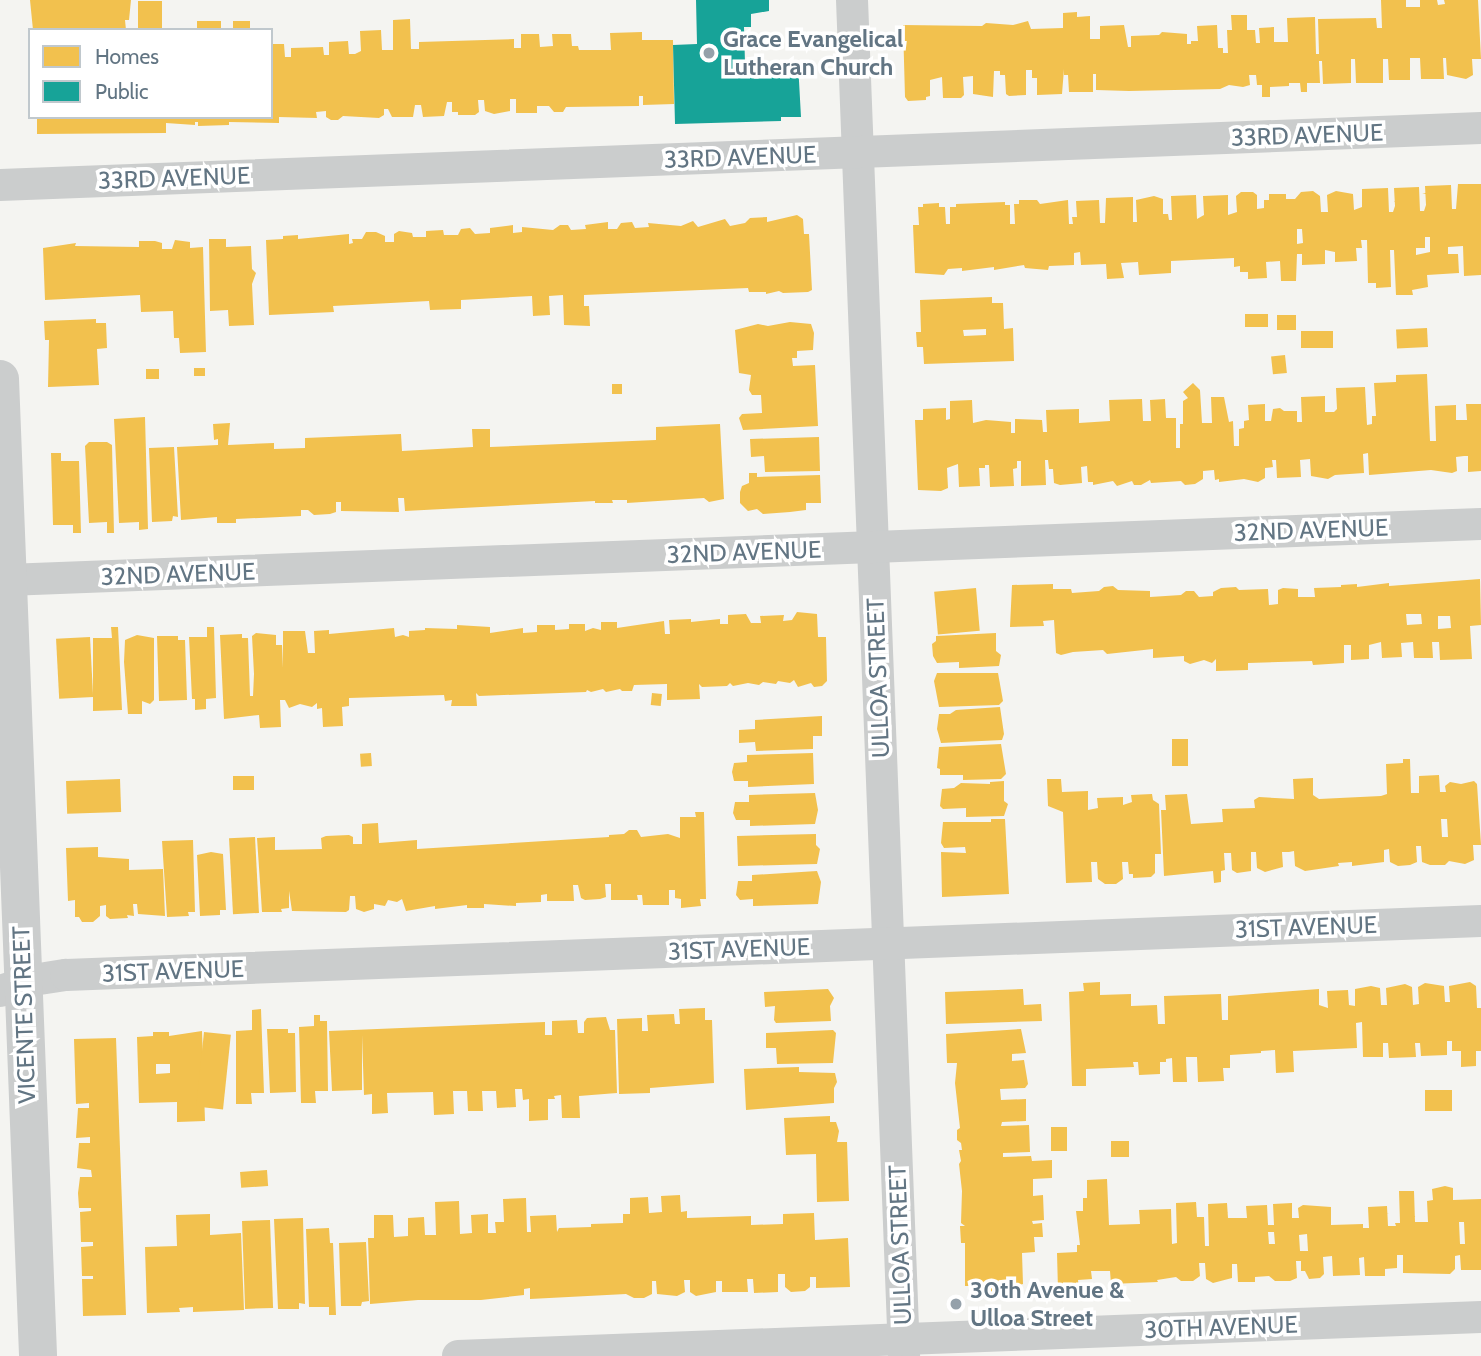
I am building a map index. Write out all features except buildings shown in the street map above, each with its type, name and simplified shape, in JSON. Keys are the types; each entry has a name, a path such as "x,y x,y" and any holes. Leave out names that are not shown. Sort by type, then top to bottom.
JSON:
{"street":[{"name":"ULLOA STREET","path":"852,0 904,1348"},
{"name":"33RD AVENUE","path":"0,185 1481,128"},
{"name":"VICENTE STREET","path":"0,379 7,580 12,987 37,1356"},
{"name":"32ND AVENUE","path":"7,580 1481,524"},
{"name":"31ST AVENUE","path":"12,987 66,975 1481,921"},
{"name":"30TH AVENUE","path":"458,1356 904,1348 1481,1317"}],"place":[{"name":"Grace Evangelical Lutheran Church","path":"709,53"},
{"name":"30th Avenue & Ulloa Street","path":"956,1304"}]}
